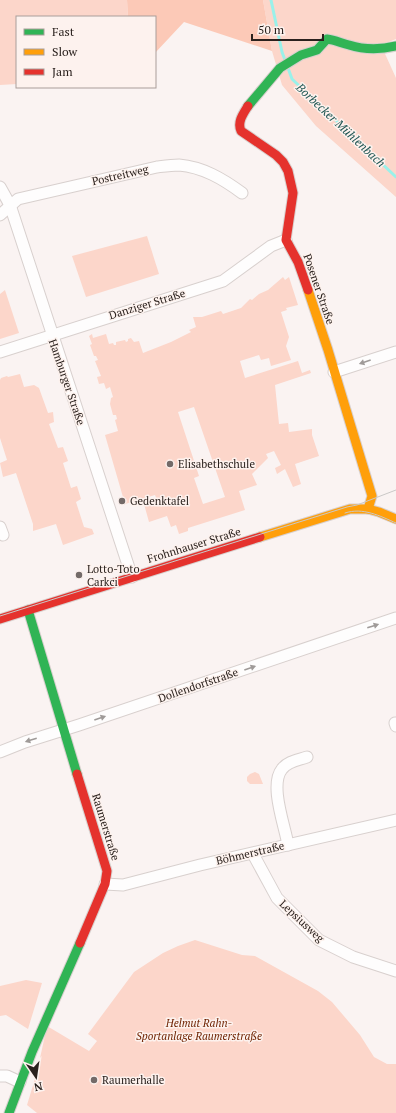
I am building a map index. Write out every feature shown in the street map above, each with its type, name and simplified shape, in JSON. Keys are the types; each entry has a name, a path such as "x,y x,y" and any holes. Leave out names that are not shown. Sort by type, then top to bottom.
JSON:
{"street":[{"path":"286,240 293,193 288,171 283,162 276,155 241,131 239,127 240,120 250,103 280,68 301,55 317,50 327,39 336,40 359,48 379,50 396,46"},
{"name":"Postreitweg","path":"0,215 18,199 158,166 179,165 201,170 216,176 242,193"},
{"name":"Hamburger Straße","path":"0,187 10,205 51,334 132,577"},
{"name":"Danziger Straße","path":"0,352 51,334 223,281 271,246 286,240"},
{"name":"Posener Straße","path":"286,240 298,262 328,350 372,496 368,509"},
{"path":"334,372 396,352"},
{"name":"Frohnhauser Straße","path":"0,619 350,509 368,509 394,515"},
{"name":"Raumerstraße","path":"10,1113 20,1082 105,884 107,871 63,731 28,610"},
{"name":"Dollendorfstraße","path":"0,752 396,618"},
{"path":"288,845 277,795 279,776 282,769 288,764 307,757"},
{"name":"Böhmerstraße","path":"105,884 123,885 200,865 396,820"},
{"name":"Lepsiusweg","path":"253,854 277,898 319,940 353,957 396,971"},
{"path":"0,1076 7,1076 20,1082"}],"green space":[{"path":"0,0 127,0 128,16 16,16 16,84 0,85"},
{"path":"263,0 396,0 396,39 381,45 396,78 396,197 316,126 282,85 272,51"},
{"path":"147,236 159,274 86,297 72,256"},
{"path":"283,277 285,280 289,277 298,305 286,308 287,310 281,312 289,337 286,346 291,360 271,366 269,358 261,360 259,355 240,361 245,378 298,361 302,373 310,370 311,373 275,385 279,424 288,423 289,432 312,429 312,435 319,456 295,464 301,484 293,487 285,469 277,474 275,468 281,465 274,451 266,454 268,458 252,474 257,485 239,491 245,510 188,528 188,531 179,534 176,525 171,527 167,516 149,522 144,504 157,500 155,495 125,504 105,435 118,431 115,420 117,419 116,415 113,415 110,404 111,398 113,397 110,387 106,389 104,383 99,384 97,377 101,376 95,361 98,360 96,356 94,356 90,345 92,344 89,336 92,334 93,338 106,334 109,344 113,343 114,345 116,345 116,342 125,340 126,342 131,338 134,342 139,341 143,353 191,332 189,330 196,327 193,317 202,317 221,311 223,314 241,308 250,299 252,300 259,294 268,290","holes":["194,407 225,497 203,504 194,478 199,476 178,412"]},
{"path":"5,290 19,333 0,339 0,294"},
{"path":"20,374 24,387 34,385 39,388 48,413 53,412 54,422 49,424 58,448 63,447 68,461 63,463 71,488 77,486 81,499 76,502 84,527 92,529 94,534 63,545 56,524 33,531 33,524 16,473 3,477 0,463 7,460 0,438 0,380 1,378 7,376"},
{"path":"255,772 259,774 263,784 250,784 247,781 247,777"},
{"name":"Helmut Rahn- Sportanlage Raumerstraße","path":"195,940 242,955 255,956 318,991 332,1002 360,1035 374,1057 387,1064 396,1064 396,1113 37,1113 27,1105 37,1072 47,1026 89,1051 97,1041 88,1034 134,972 163,953"},
{"path":"26,980 42,983 28,1029 6,1015 0,1016 0,986"}],"shaded area":[{"path":"127,0 263,0 272,51 184,22 156,52 156,16 128,16"}],"waterway":[{"name":"Borbecker Mühlenbach","path":"271,0 285,60"},
{"name":"Borbecker Mühlenbach","path":"288,68 292,79 396,177"}],"tram line":[{"path":"0,616 357,505 396,490"},
{"path":"345,513 352,511 371,513 396,523"}],"traffic: fast":[{"path":"248,106 280,68 301,55 317,50 327,39 366,49 396,46"},
{"path":"28,610 77,774"},
{"path":"9,1113 32,1052 80,943"}],"traffic: slow":[{"path":"308,290 328,350 372,496 368,509"},
{"path":"260,537 350,509 368,509 396,519"}],"traffic: jam":[{"path":"248,106 240,121 241,131 276,155 283,162 288,171 293,193 286,240 298,262 308,290"},
{"path":"0,619 260,537"},
{"path":"77,774 107,871 105,884 80,943"}],"place":[{"name":"Elisabethschule","path":"170,464"},
{"name":"Gedenktafel","path":"122,501"},
{"name":"Lotto-Toto Carkci","path":"79,575"},
{"name":"Raumerhalle","path":"94,1080"}]}
